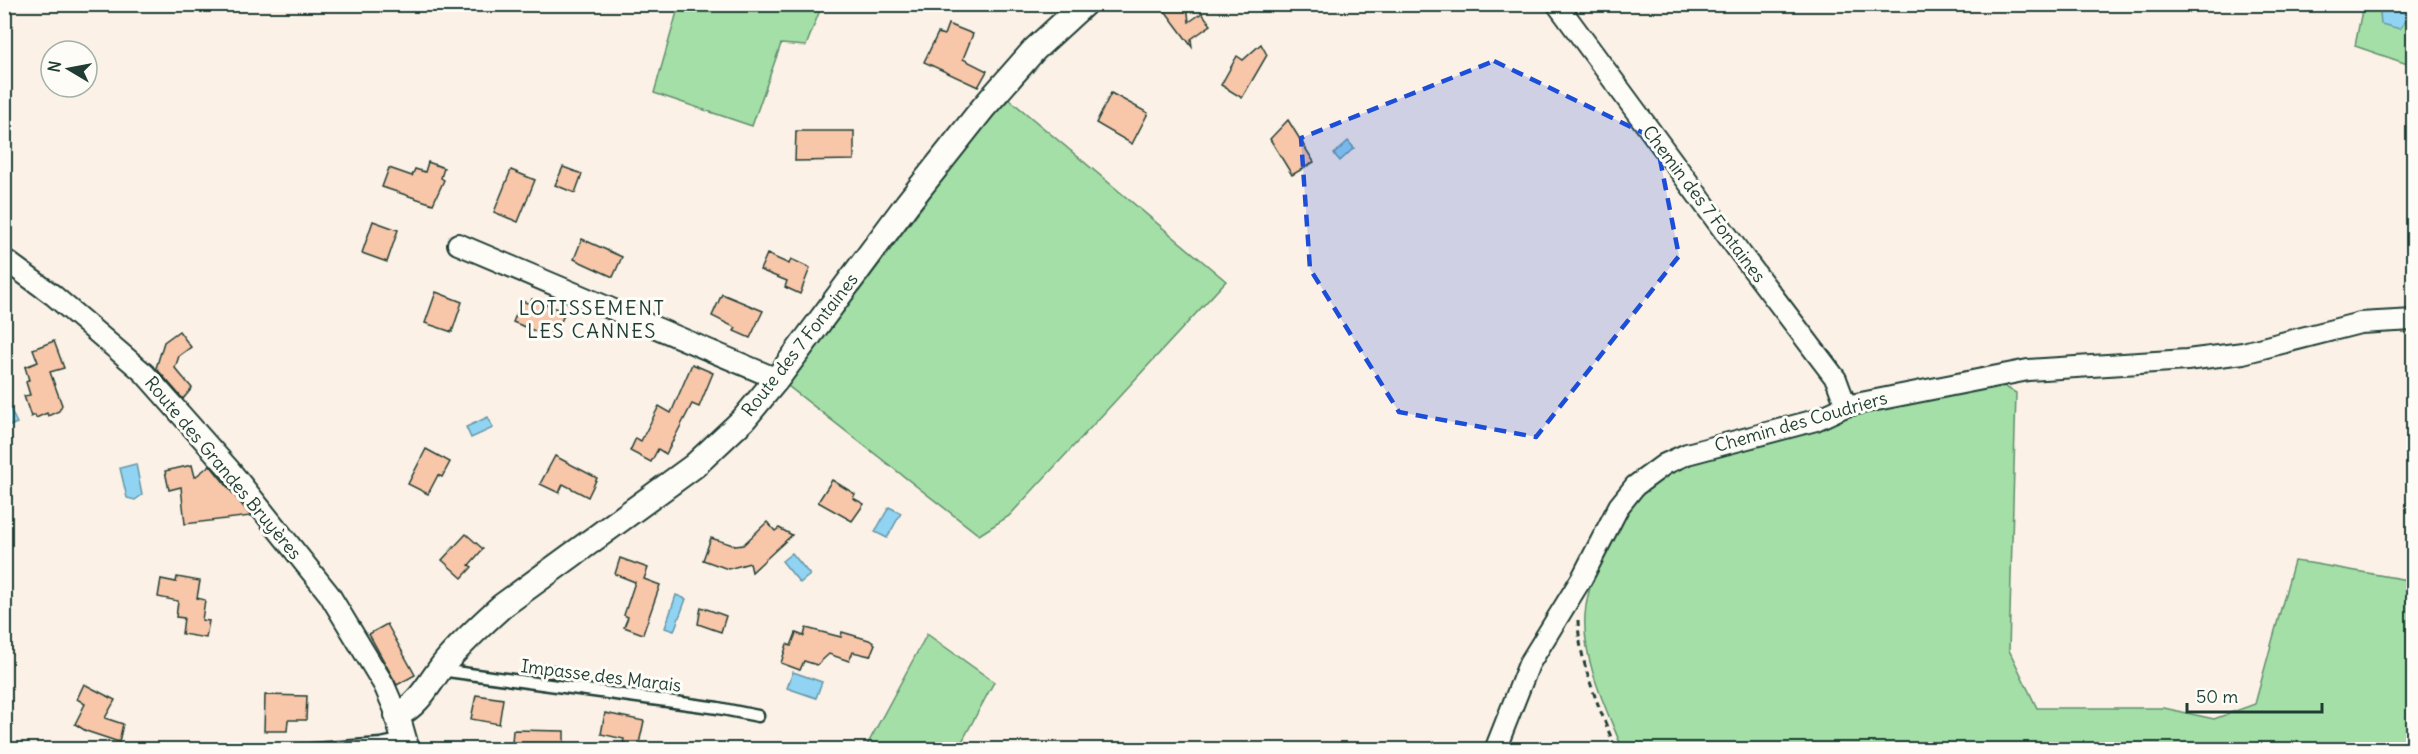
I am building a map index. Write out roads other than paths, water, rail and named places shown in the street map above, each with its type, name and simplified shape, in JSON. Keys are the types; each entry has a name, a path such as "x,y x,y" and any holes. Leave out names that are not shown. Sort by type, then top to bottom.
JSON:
{"street":[{"name":"Route des 7 Fontaines","path":"397,715 406,711 417,701 440,670 476,630 502,606 694,466 743,420 777,379 907,204 983,108 1034,50 1084,4"},
{"name":"Chemin des 7 Fontaines","path":"1557,4 1836,379 1846,406"},
{"path":"458,244 777,379"},
{"name":"Route des Grandes Bruyères","path":"4,259 53,294 144,374 230,470 329,594 384,685 397,715"},
{"name":"Chemin des Coudriers","path":"1495,750 1529,664 1582,578 1619,506 1635,486 1658,468 1687,454 1816,420 1846,406 2028,370 2187,360 2243,353 2360,323 2414,320"},
{"path":"397,715 406,744"}],"lane":[{"name":"Impasse des Marais","path":"440,670 758,716"},
{"path":"302,750 406,744"}],"water":[{"path":"2384,5 2413,5 2413,10 2400,29 2381,24 2380,13"},
{"path":"1348,141 1354,148 1340,161 1334,154"},
{"path":"5,399 17,423 7,427 5,422"},
{"path":"488,417 493,428 471,438 466,427"},
{"path":"136,464 142,495 135,500 127,498 120,468"},
{"path":"889,507 901,513 887,538 875,532"},
{"path":"792,553 810,575 800,583 782,561"},
{"path":"676,595 686,599 674,631 665,628"},
{"path":"793,672 822,682 816,698 787,688"}],"district":[{"name":"LOTISSEMENT LES CANNES","path":"592,320"}]}
